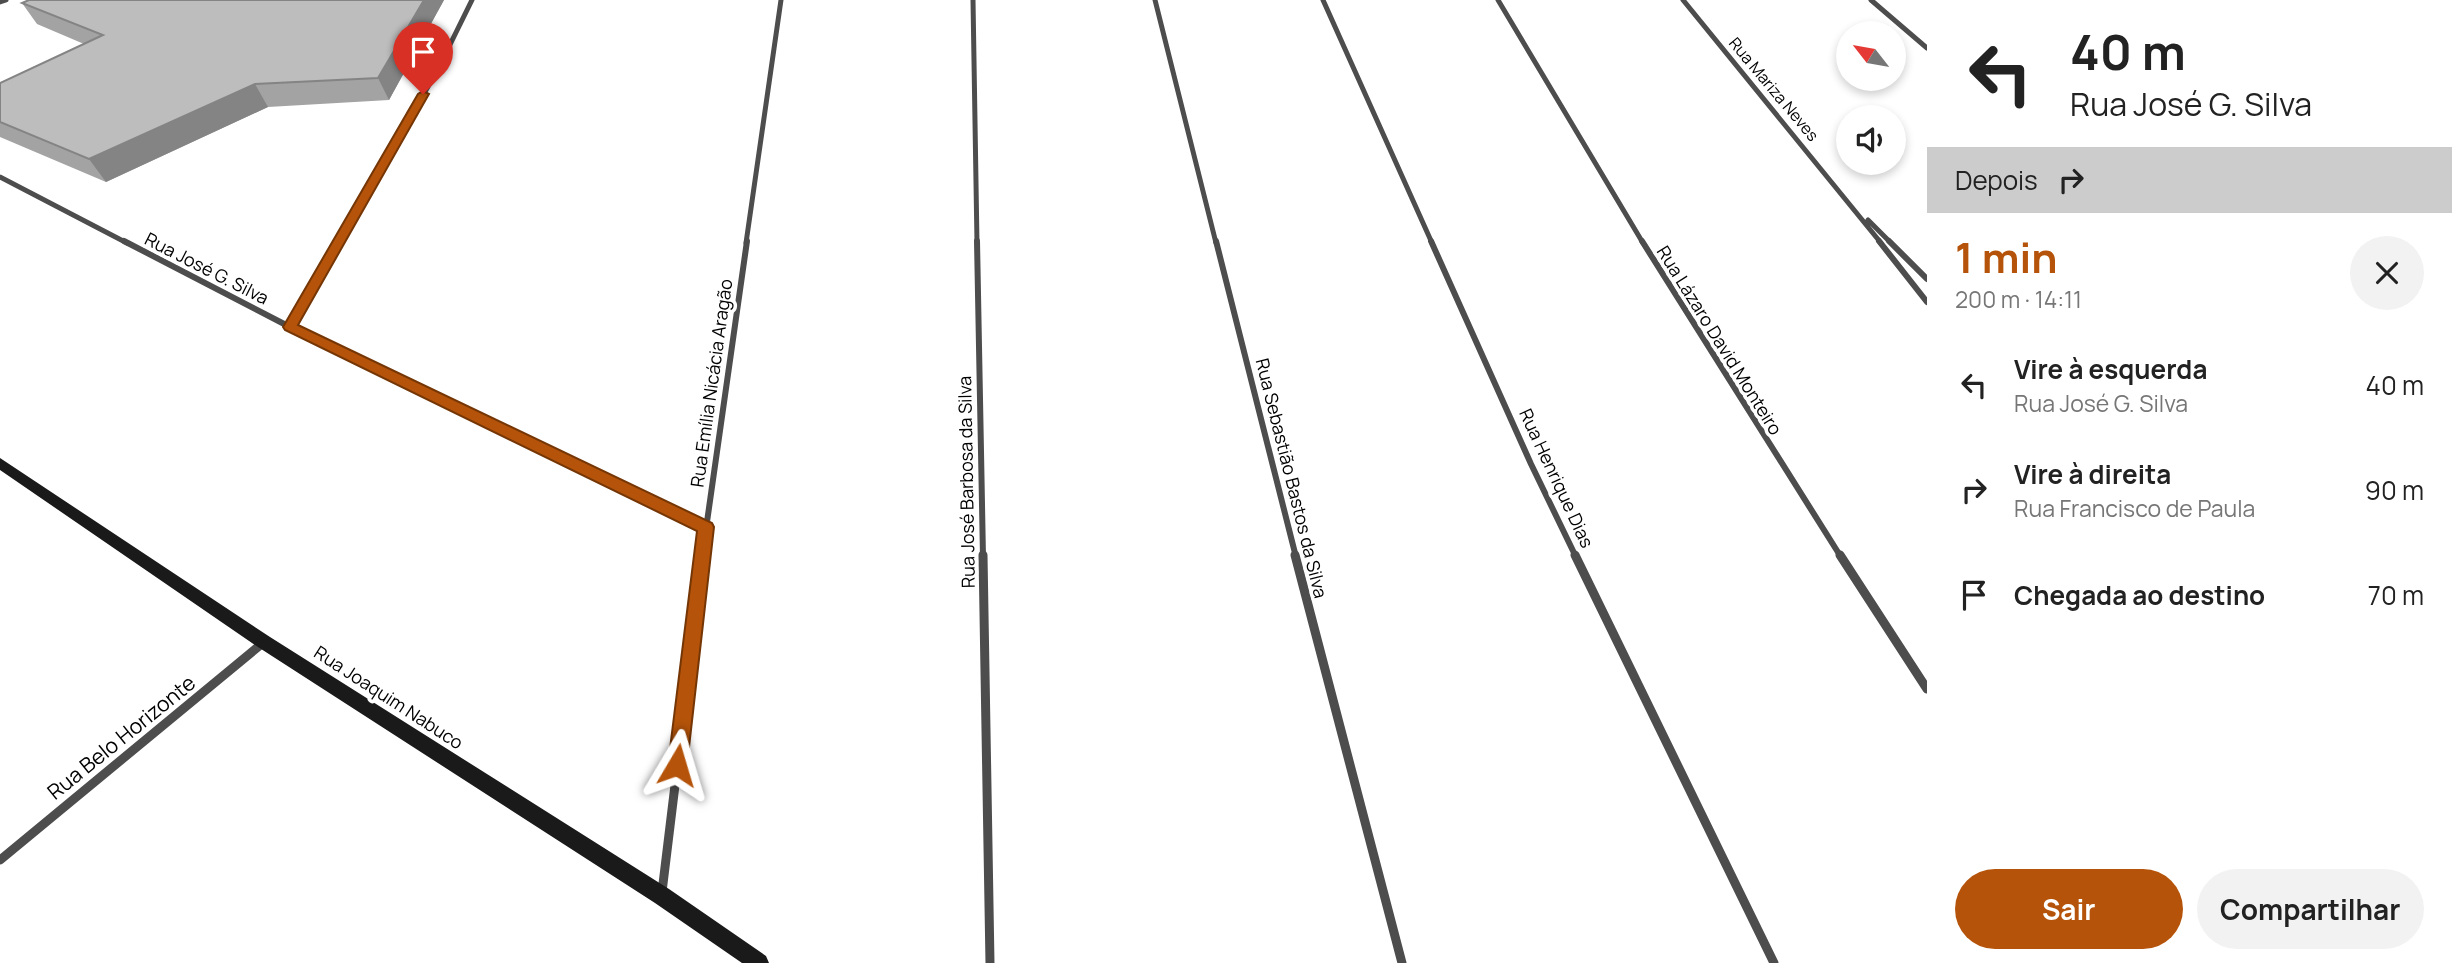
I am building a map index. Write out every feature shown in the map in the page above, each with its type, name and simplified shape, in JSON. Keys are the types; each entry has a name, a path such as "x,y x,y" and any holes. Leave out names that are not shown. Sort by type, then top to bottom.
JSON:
{"street":[{"path":"0,2 6,0"},
{"path":"290,327 437,71 472,0"},
{"name":"Rua Emília Nicácia Aragão","path":"662,896 706,527 781,0"},
{"name":"Rua José Barbosa da Silva","path":"973,0 990,963"},
{"name":"Rua Sebastião Bastos da Silva","path":"1154,0 1402,963"},
{"name":"Rua Henrique Dias","path":"1324,0 1531,464 1774,963"},
{"name":"Rua Lázaro David Monteiro","path":"1498,0 1623,212 1837,553 1927,689"},
{"name":"Rua Mariza Neves","path":"1683,0 1927,302"},
{"path":"1871,0 1927,48"},
{"name":"Rua José G. Silva","path":"0,177 290,327 706,527"},
{"name":"Rua Mariza Neves","path":"1844,196 1927,279"},
{"name":"Rua Joaquim Nabuco","path":"0,463 264,642 662,896 759,963"},
{"name":"Rua Belo Horizonte","path":"0,860 264,642"}],"building":[{"path":"29,0 424,0 378,78 255,84 89,159 0,122 0,83 103,35 22,3"}],"route":[{"path":"423,94 290,327 706,527 677,765"}]}
